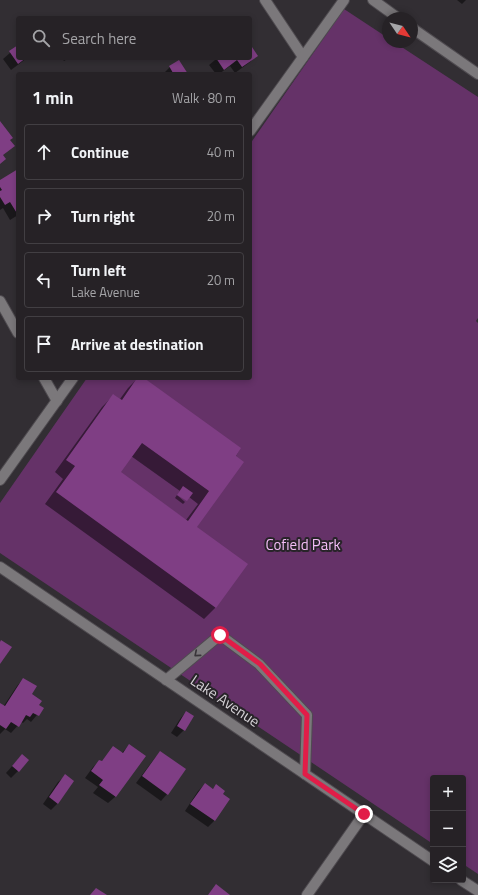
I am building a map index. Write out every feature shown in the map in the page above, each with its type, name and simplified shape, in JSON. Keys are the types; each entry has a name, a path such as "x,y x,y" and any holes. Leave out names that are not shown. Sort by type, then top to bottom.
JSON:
{"street":[{"path":"265,0 303,57"},
{"path":"252,128 344,0"},
{"path":"373,0 390,12"},
{"path":"418,32 478,74"},
{"path":"0,301 16,329"},
{"path":"45,380 57,401"},
{"path":"0,480 72,380"},
{"name":"Lake Avenue","path":"0,567 430,859"},
{"path":"166,680 220,635 260,664 307,715 305,774"},
{"path":"307,895 364,814"},
{"path":"466,883 478,891"}],"green space":[{"name":"Cofield Park","path":"344,9 382,34 382,48 403,48 478,97 478,318 476,321 478,323 478,874 466,866 466,775 430,775 430,842 0,553 0,503 86,380 252,380 252,141"}],"building":[{"path":"16,46 16,60 23,60 18,64 9,51"},
{"path":"252,47 258,56 242,67 237,60 252,60"},
{"path":"179,60 187,72 172,72 169,66"},
{"path":"217,60 237,60 224,70"},
{"path":"0,121 13,138 10,140 15,146 3,155 6,159 0,164"},
{"path":"16,170 16,212 10,202 5,205 0,197 0,191 2,190 0,187 0,180"},
{"path":"136,380 147,380 241,448 236,456 244,462 197,527 248,564 216,608 56,492 75,466 66,460 113,394 122,400","holes":["142,443 209,491 188,521 121,472"]},
{"path":"183,486 193,493 187,501 177,495"},
{"path":"1,640 12,647 0,664 0,642"},
{"path":"23,678 37,686 32,694 42,701 39,705 44,708 39,716 33,713 30,717 26,715 19,727 11,722 6,729 0,725 0,703 5,706"},
{"path":"186,711 194,716 185,731 177,726"},
{"path":"129,744 146,756 116,797 99,785 103,780 91,771 99,760 102,761 113,746 123,753"},
{"path":"160,751 186,769 168,795 142,776"},
{"path":"22,754 29,760 19,772 12,766"},
{"path":"65,774 74,781 58,804 49,797"},
{"path":"205,783 213,789 216,784 225,791 223,794 230,799 215,821 190,804"},
{"path":"216,884 230,895 208,895"},
{"path":"96,888 107,895 90,895"}],"route":[{"path":"220,635 260,664 307,715 305,774 364,814"}]}
